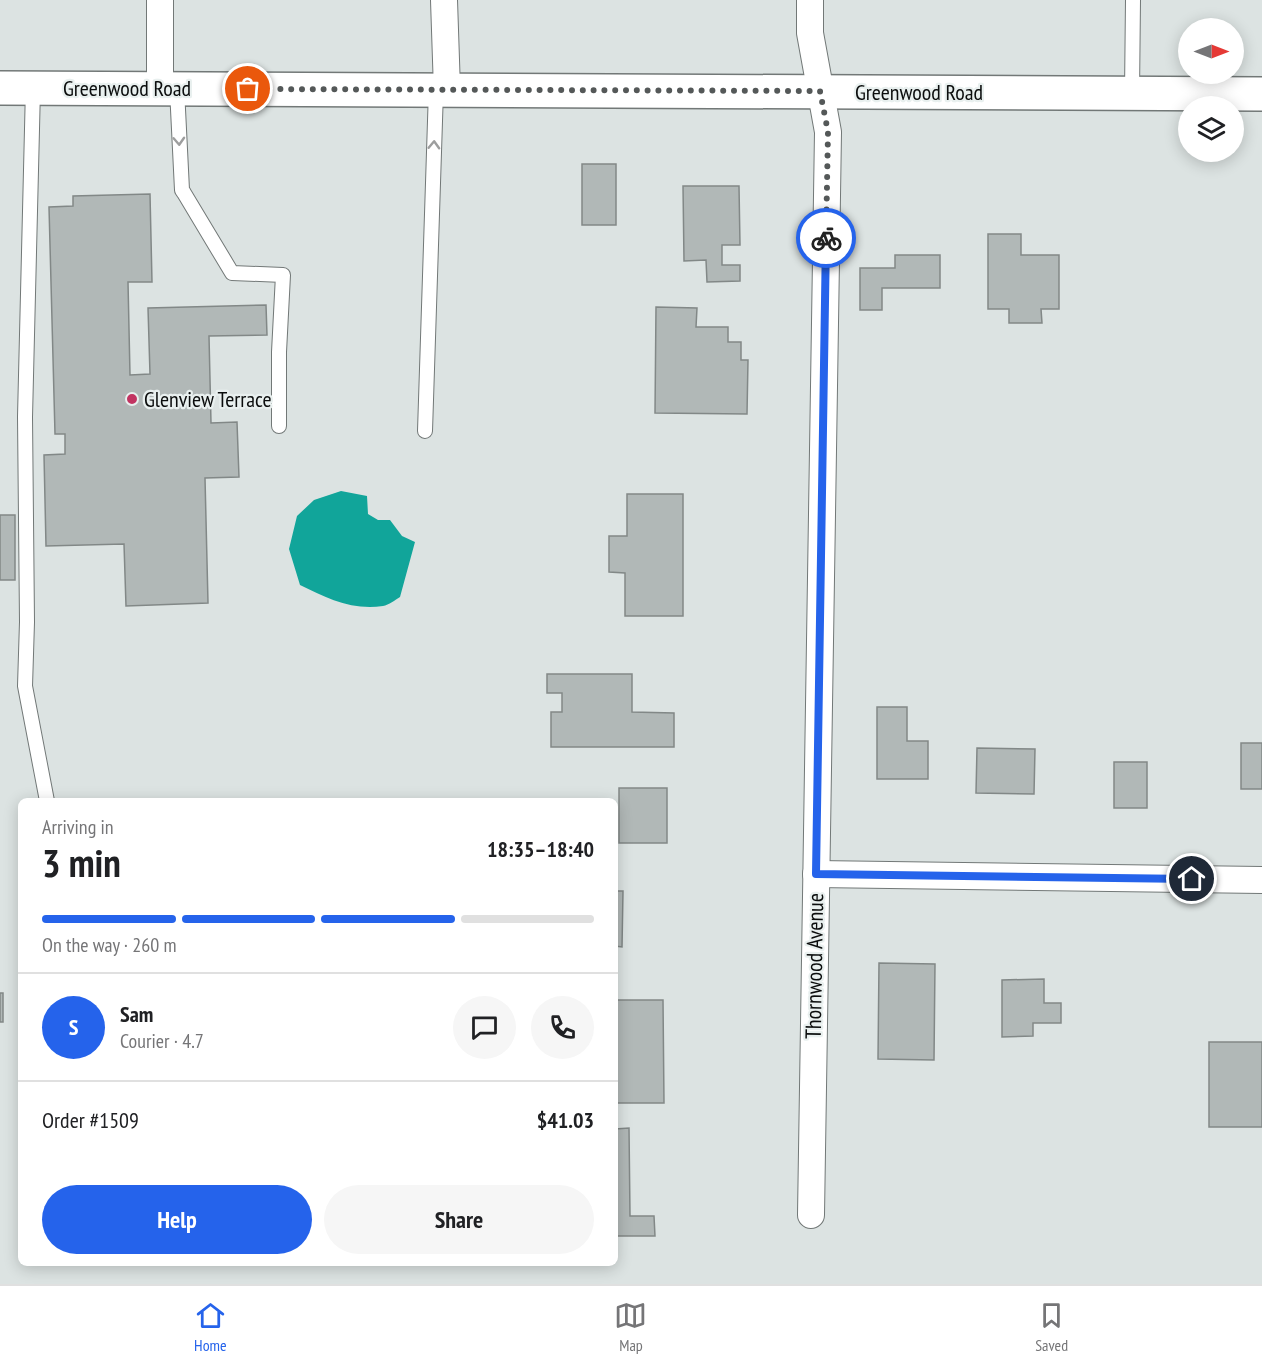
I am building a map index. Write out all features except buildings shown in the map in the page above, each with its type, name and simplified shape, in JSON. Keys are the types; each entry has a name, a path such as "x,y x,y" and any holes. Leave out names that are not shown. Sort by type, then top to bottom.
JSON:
{"main road":[{"name":"Greenwood Road","path":"0,88 1262,94"}],"street":[{"path":"160,0 169,89"},
{"path":"441,90 444,0"},
{"name":"Thornwood Avenue","path":"810,0 810,33 828,132 811,1215"},
{"path":"816,874 1262,880"}],"lane":[{"path":"1132,93 1133,0"},
{"path":"33,88 25,417 27,622 25,686 46,798"},
{"path":"169,89 182,190 232,273 283,275 279,352 279,426"},
{"path":"425,432 432,200 441,90"}],"water":[{"path":"341,491 367,496 368,514 378,520 390,520 402,536 415,542 400,597 387,605 361,607 350,605 330,599 300,585 289,549 297,516 314,500"}],"way so far":[{"path":"248,89 820,91 828,132 826,238"}],"place":[{"name":"Glenview Terrace","path":"132,399"}],"route":[{"path":"826,238 816,874 1192,879"}]}
